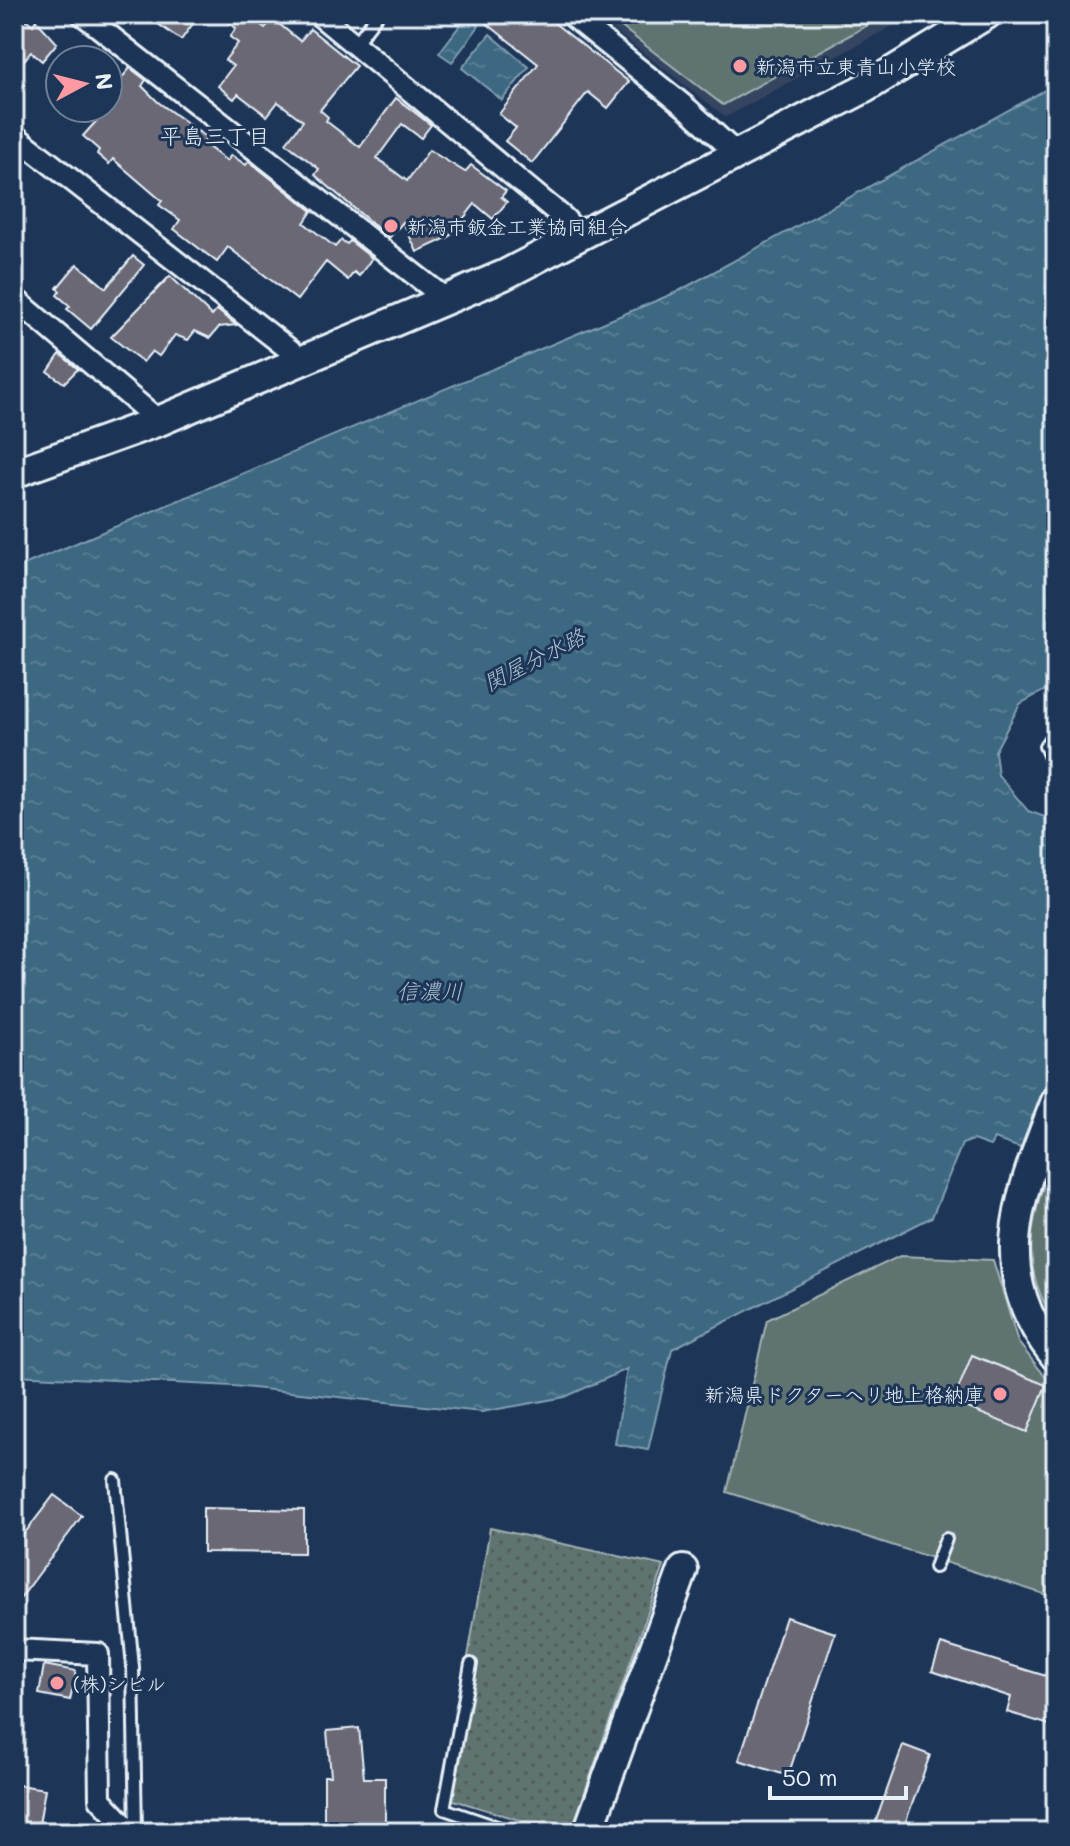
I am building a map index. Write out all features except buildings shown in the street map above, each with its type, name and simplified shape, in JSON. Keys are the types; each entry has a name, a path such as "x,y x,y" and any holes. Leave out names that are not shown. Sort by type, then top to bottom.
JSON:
{"street":[{"path":"82,14 447,300"},
{"path":"318,14 564,218 582,238"},
{"path":"570,14 688,109 738,155"},
{"path":"14,473 159,421 447,300 582,238 865,88 987,14"},
{"path":"14,135 304,361"},
{"path":"14,298 159,421"},
{"path":"1056,1101 1033,1161 1013,1232 1017,1286 1025,1308 1056,1357"},
{"path":"588,1832 683,1570"},
{"path":"14,1650 98,1654 100,1799 134,1832"}],"lane":[{"path":"355,44 378,14"},
{"path":"1056,730 1045,746 1056,771"},
{"path":"115,1480 133,1667 134,1832"},
{"path":"935,1567 946,1539"},
{"path":"471,1664 444,1809 512,1832"}],"shaded area":[{"name":"新潟市立東青山小学校","path":"593,14 914,14 726,117"}],"green space":[{"name":"新潟市立東青山小学校","path":"621,14 888,14 723,105 615,22"},
{"path":"1052,1159 1056,1160 1056,1322 1036,1281 1032,1261 1034,1222"},
{"path":"900,1256 993,1260 1018,1342 1056,1390 1056,1598 727,1492 767,1320"},
{"path":"490,1528 664,1566 571,1832 559,1832 444,1797"}],"water":[{"path":"467,16 479,26 452,62 439,53"},
{"path":"490,34 529,67 502,100 462,68"},
{"name":"信濃川","path":"1056,84 1056,684 1020,704 995,751 998,775 1028,811 1056,821 1056,1160 994,1139 990,1146 973,1140 962,1144 932,1217 672,1349 648,1450 615,1444 627,1369 565,1397 482,1412 233,1386 14,1375 14,569 677,292"}],"place":[{"name":"新潟市立東青山小学校","path":"740,66"},
{"name":"新潟市鈑金工業協同組合","path":"391,226"},
{"name":"新潟県ドクターヘリ地上格納庫","path":"1000,1394"},
{"name":"(株)シビル","path":"57,1683"}],"district":[{"name":"平島三丁目","path":"215,135"}],"water label":[{"name":"関屋分水路","path":"534,659"}]}
